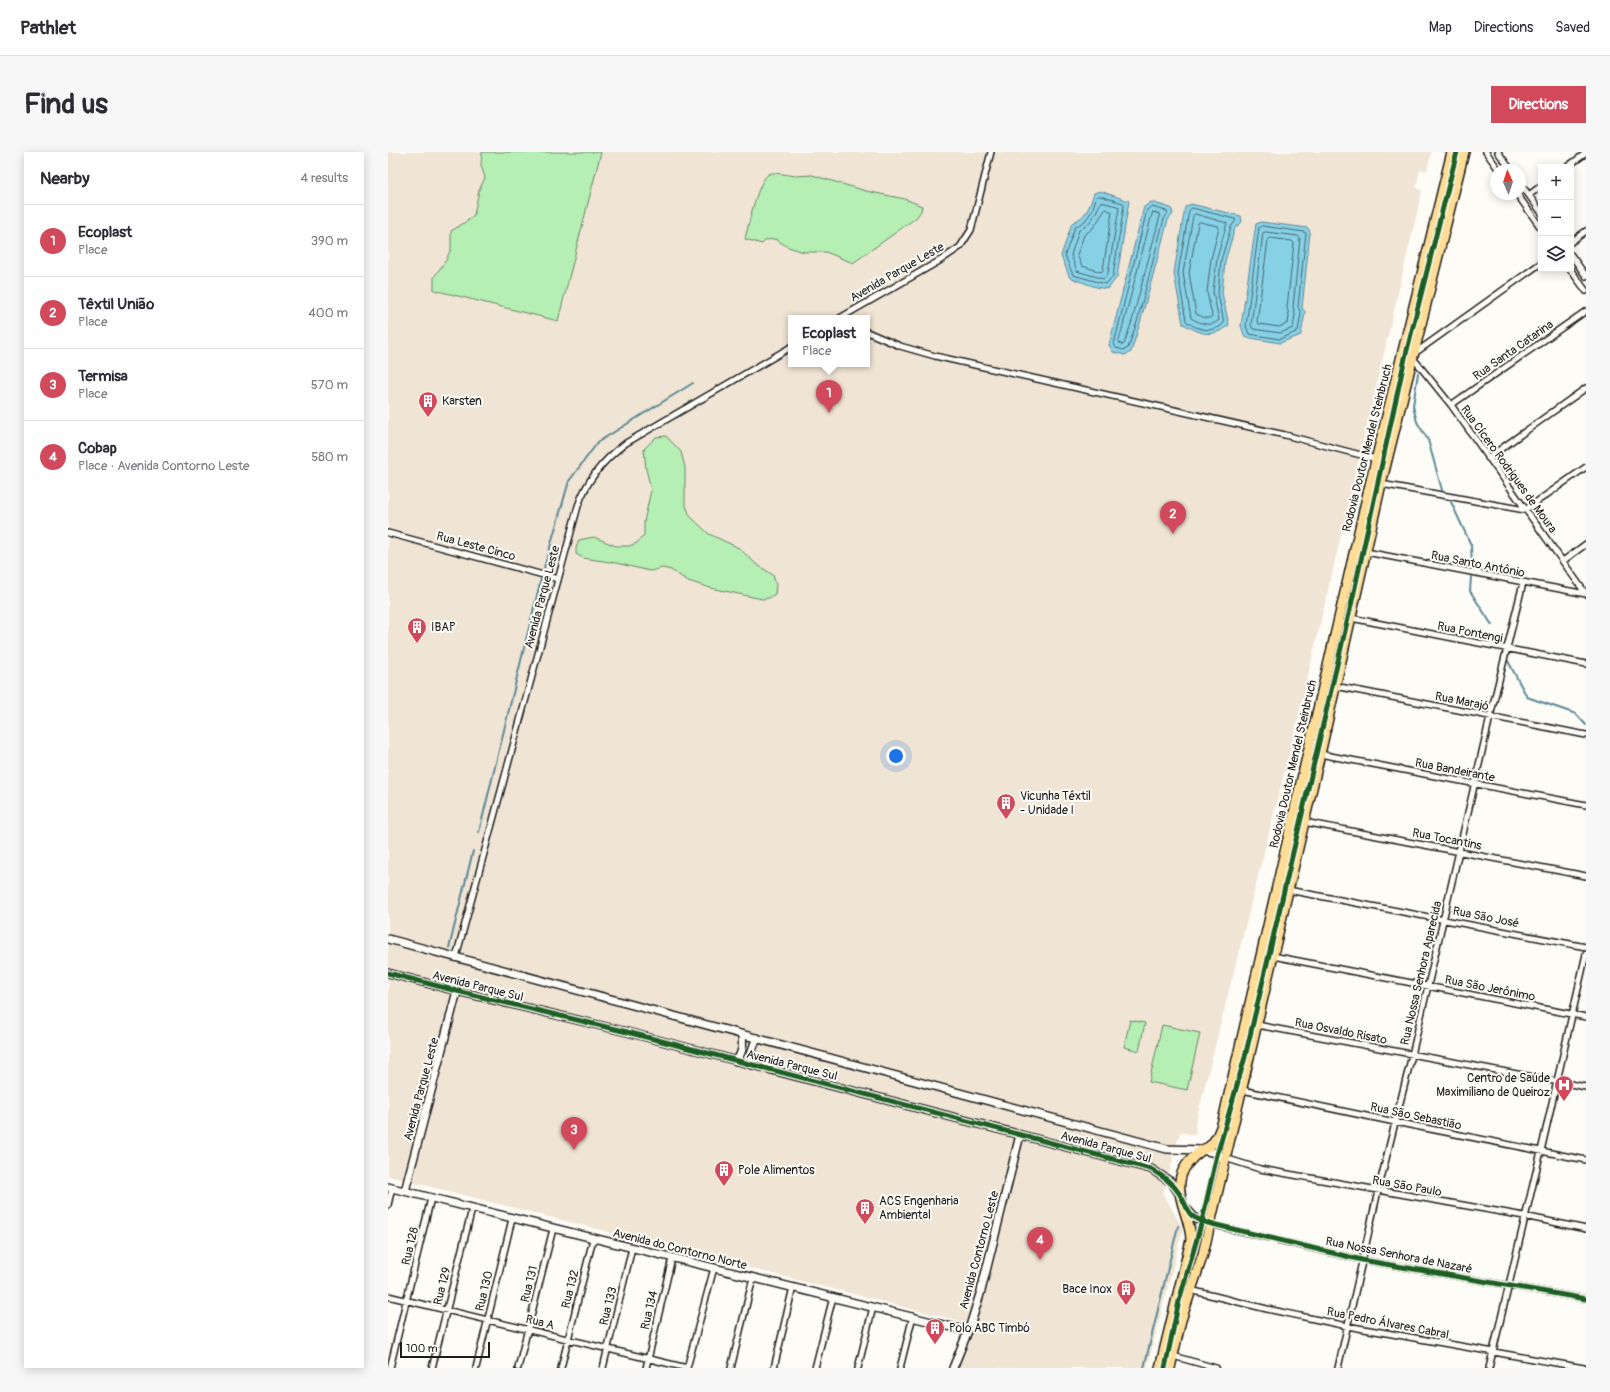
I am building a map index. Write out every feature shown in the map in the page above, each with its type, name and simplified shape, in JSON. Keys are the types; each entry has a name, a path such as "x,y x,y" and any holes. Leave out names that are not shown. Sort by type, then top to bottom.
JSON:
{"highway":[{"name":"Rodovia Doutor Mendel Steinbruch","path":"1160,1368 1191,1240 1190,1226 1181,1196 1181,1176 1185,1167 1192,1159 1202,1150 1210,1146 1218,1133 1227,1103 1376,459 1452,152"},
{"name":"Rodovia Doutor Mendel Steinbruch","path":"1170,1368 1190,1290 1210,1224 1320,754 1381,484 1464,152"}],"street":[{"name":"Avenida Parque Leste","path":"850,315 941,260 960,246 971,230 991,152"},
{"path":"1486,152 1495,164"},
{"path":"1498,152 1507,164"},
{"path":"1571,164 1586,153"},
{"path":"1529,195 1538,188"},
{"path":"1526,191 1538,208"},
{"path":"1521,200 1538,224"},
{"path":"1528,211 1536,205"},
{"path":"1574,240 1586,231"},
{"path":"1574,259 1586,276"},
{"path":"1414,355 1538,265"},
{"path":"1572,272 1586,290"},
{"name":"Rua Santa Catarina","path":"1451,405 1586,311"},
{"path":"870,333 900,346 935,356 1278,433 1376,459"},
{"name":"Avenida Parque Leste","path":"456,957 580,498 588,482 604,461 626,443 788,348"},
{"name":"Rua Cícero Rodrigues de Moura","path":"1414,355 1586,594"},
{"path":"1488,458 1586,388"},
{"path":"1381,484 1525,510 1586,466"},
{"name":"Rua Leste Cinco","path":"388,533 558,578"},
{"path":"1563,561 1586,544"},
{"name":"Rua Santo Antônio","path":"1366,552 1586,594"},
{"name":"Rua Nossa Senhora Aparecida","path":"1338,1368 1378,1191 1412,1055 1522,583"},
{"name":"Rua Pontengi","path":"1351,618 1586,664"},
{"name":"Rua Marajó","path":"1335,686 1586,735"},
{"name":"Rua Bandeirante","path":"1320,754 1586,805"},
{"name":"Rua Tocantins","path":"1304,822 1586,876"},
{"name":"Rua São José","path":"1288,890 1586,947"},
{"name":"Avenida Parque Sul","path":"388,939 535,980 757,1038 1167,1149 1202,1150 1212,1152 1225,1158"},
{"path":"1489,1368 1586,954"},
{"name":"Rua São Jerônimo","path":"1272,956 1586,1017"},
{"name":"Avenida Parque Sul","path":"388,973 457,992 627,1032 1151,1169 1170,1182 1181,1196 1186,1209 1190,1214 1196,1219 1210,1224"},
{"name":"Avenida Parque Leste","path":"405,1191 457,992"},
{"name":"Rua Osvaldo Risato","path":"1257,1025 1586,1087"},
{"path":"736,1061 741,1055 743,1045 742,1034"},
{"path":"752,1065 750,1059 757,1038"},
{"name":"Rua São Sebastião","path":"1242,1090 1586,1160"},
{"name":"Avenida Contorno Leste","path":"953,1368 968,1331 981,1291 1020,1135"},
{"name":"Rua São Paulo","path":"1225,1158 1260,1169 1524,1216 1586,1229"},
{"path":"388,1204 390,1188"},
{"name":"Avenida do Contorno Norte","path":"390,1188 593,1239 913,1316 968,1331"},
{"name":"Rua 128","path":"390,1368 431,1198"},
{"name":"Rua 129","path":"432,1368 472,1209"},
{"name":"Rua 130","path":"476,1368 512,1219"},
{"name":"Rua Nossa Senhora de Nazaré","path":"1210,1224 1362,1260 1586,1299"},
{"name":"Rua 131","path":"518,1368 553,1229"},
{"name":"Rua 132","path":"561,1368 593,1239"},
{"name":"Rua 133","path":"603,1368 632,1248"},
{"name":"Rua 134","path":"646,1368 672,1258"},
{"path":"687,1368 714,1268"},
{"path":"731,1368 753,1278"},
{"path":"774,1368 793,1287"},
{"name":"Rua Pedro Álvares Cabral","path":"1190,1290 1267,1310 1347,1326 1492,1353 1584,1368"},
{"name":"Rua A","path":"388,1296 687,1368"},
{"path":"815,1368 833,1297"},
{"path":"858,1368 873,1307"},
{"path":"900,1368 913,1316"},
{"path":"1173,1356 1216,1368"}],"shaded area":[{"path":"388,152 1431,152 1427,170 1420,170 1416,187 1422,191 1296,726 1195,1125 1196,1135 1180,1132 1163,1194 1183,1228 1147,1368 957,1368 975,1325 388,1176"}],"green space":[{"path":"482,152 601,152 558,321 434,290 434,277 446,260 451,249 451,231 474,215 479,190 485,178 481,165"},
{"path":"775,173 796,176 812,175 866,191 905,199 922,206 921,211 916,218 853,263 826,252 804,252 788,247 775,239 766,240 762,244 745,239 754,204 761,185 769,174"},
{"path":"666,436 681,452 685,467 685,503 690,516 709,534 739,548 756,564 773,575 776,585 775,594 769,598 762,599 711,588 688,581 671,570 663,568 650,571 616,563 583,558 576,554 576,548 579,540 594,537 616,546 629,546 637,543 644,535 644,522 651,490 646,469 644,449 656,437"},
{"path":"1130,1020 1145,1023 1139,1051 1124,1047"},
{"path":"1162,1025 1200,1033 1187,1090 1149,1082"}],"water":[{"path":"1100,191 1129,201 1117,277 1108,289 1096,287 1070,278 1061,256 1072,223 1084,214 1089,207 1094,193"},
{"path":"1151,202 1171,208 1173,214 1168,220 1131,352 1125,355 1113,352 1109,345 1144,207"},
{"path":"1191,204 1241,216 1242,222 1235,228 1225,261 1222,293 1229,325 1217,332 1206,334 1183,324 1174,273 1185,207"},
{"path":"1261,222 1308,228 1310,232 1302,308 1305,312 1301,335 1280,343 1245,337 1241,326 1256,224"}],"waterway":[{"path":"1418,373 1413,406 1417,422 1428,440 1442,490"},
{"path":"544,568 569,481 598,442 693,383"},
{"path":"1451,502 1471,545 1472,566"},
{"path":"1471,577 1470,591 1492,625"},
{"path":"479,832 541,579"},
{"path":"1508,661 1527,697 1576,714 1586,725"},
{"path":"449,948 473,851"},
{"path":"1144,1368 1178,1226"}],"cycle path":[{"path":"1165,1368 1179,1301 1202,1221 1217,1155 1245,1057 1352,601 1405,358 1457,152"},
{"path":"388,973 627,1032 1151,1169 1170,1182 1183,1199 1191,1215 1208,1223 1362,1260 1586,1299"}],"place":[{"name":"Ecoplast","path":"829,413"},
{"name":"Karsten","path":"428,418"},
{"name":"Têxtil União","path":"1173,534"},
{"name":"IBAP","path":"417,644"},
{"name":"Vicunha Têxtil - Unidade I","path":"1006,820"},
{"name":"Centro de Saúde Maximiliano de Queiroz","path":"1564,1102"},
{"name":"Termisa","path":"574,1150"},
{"name":"Pole Alimentos","path":"724,1187"},
{"name":"ACS Engenharia Ambiental","path":"865,1225"},
{"name":"Cobap","path":"1040,1260"},
{"name":"Bace Inox","path":"1126,1306"},
{"name":"Polo ABC Timbó","path":"935,1345"}]}
